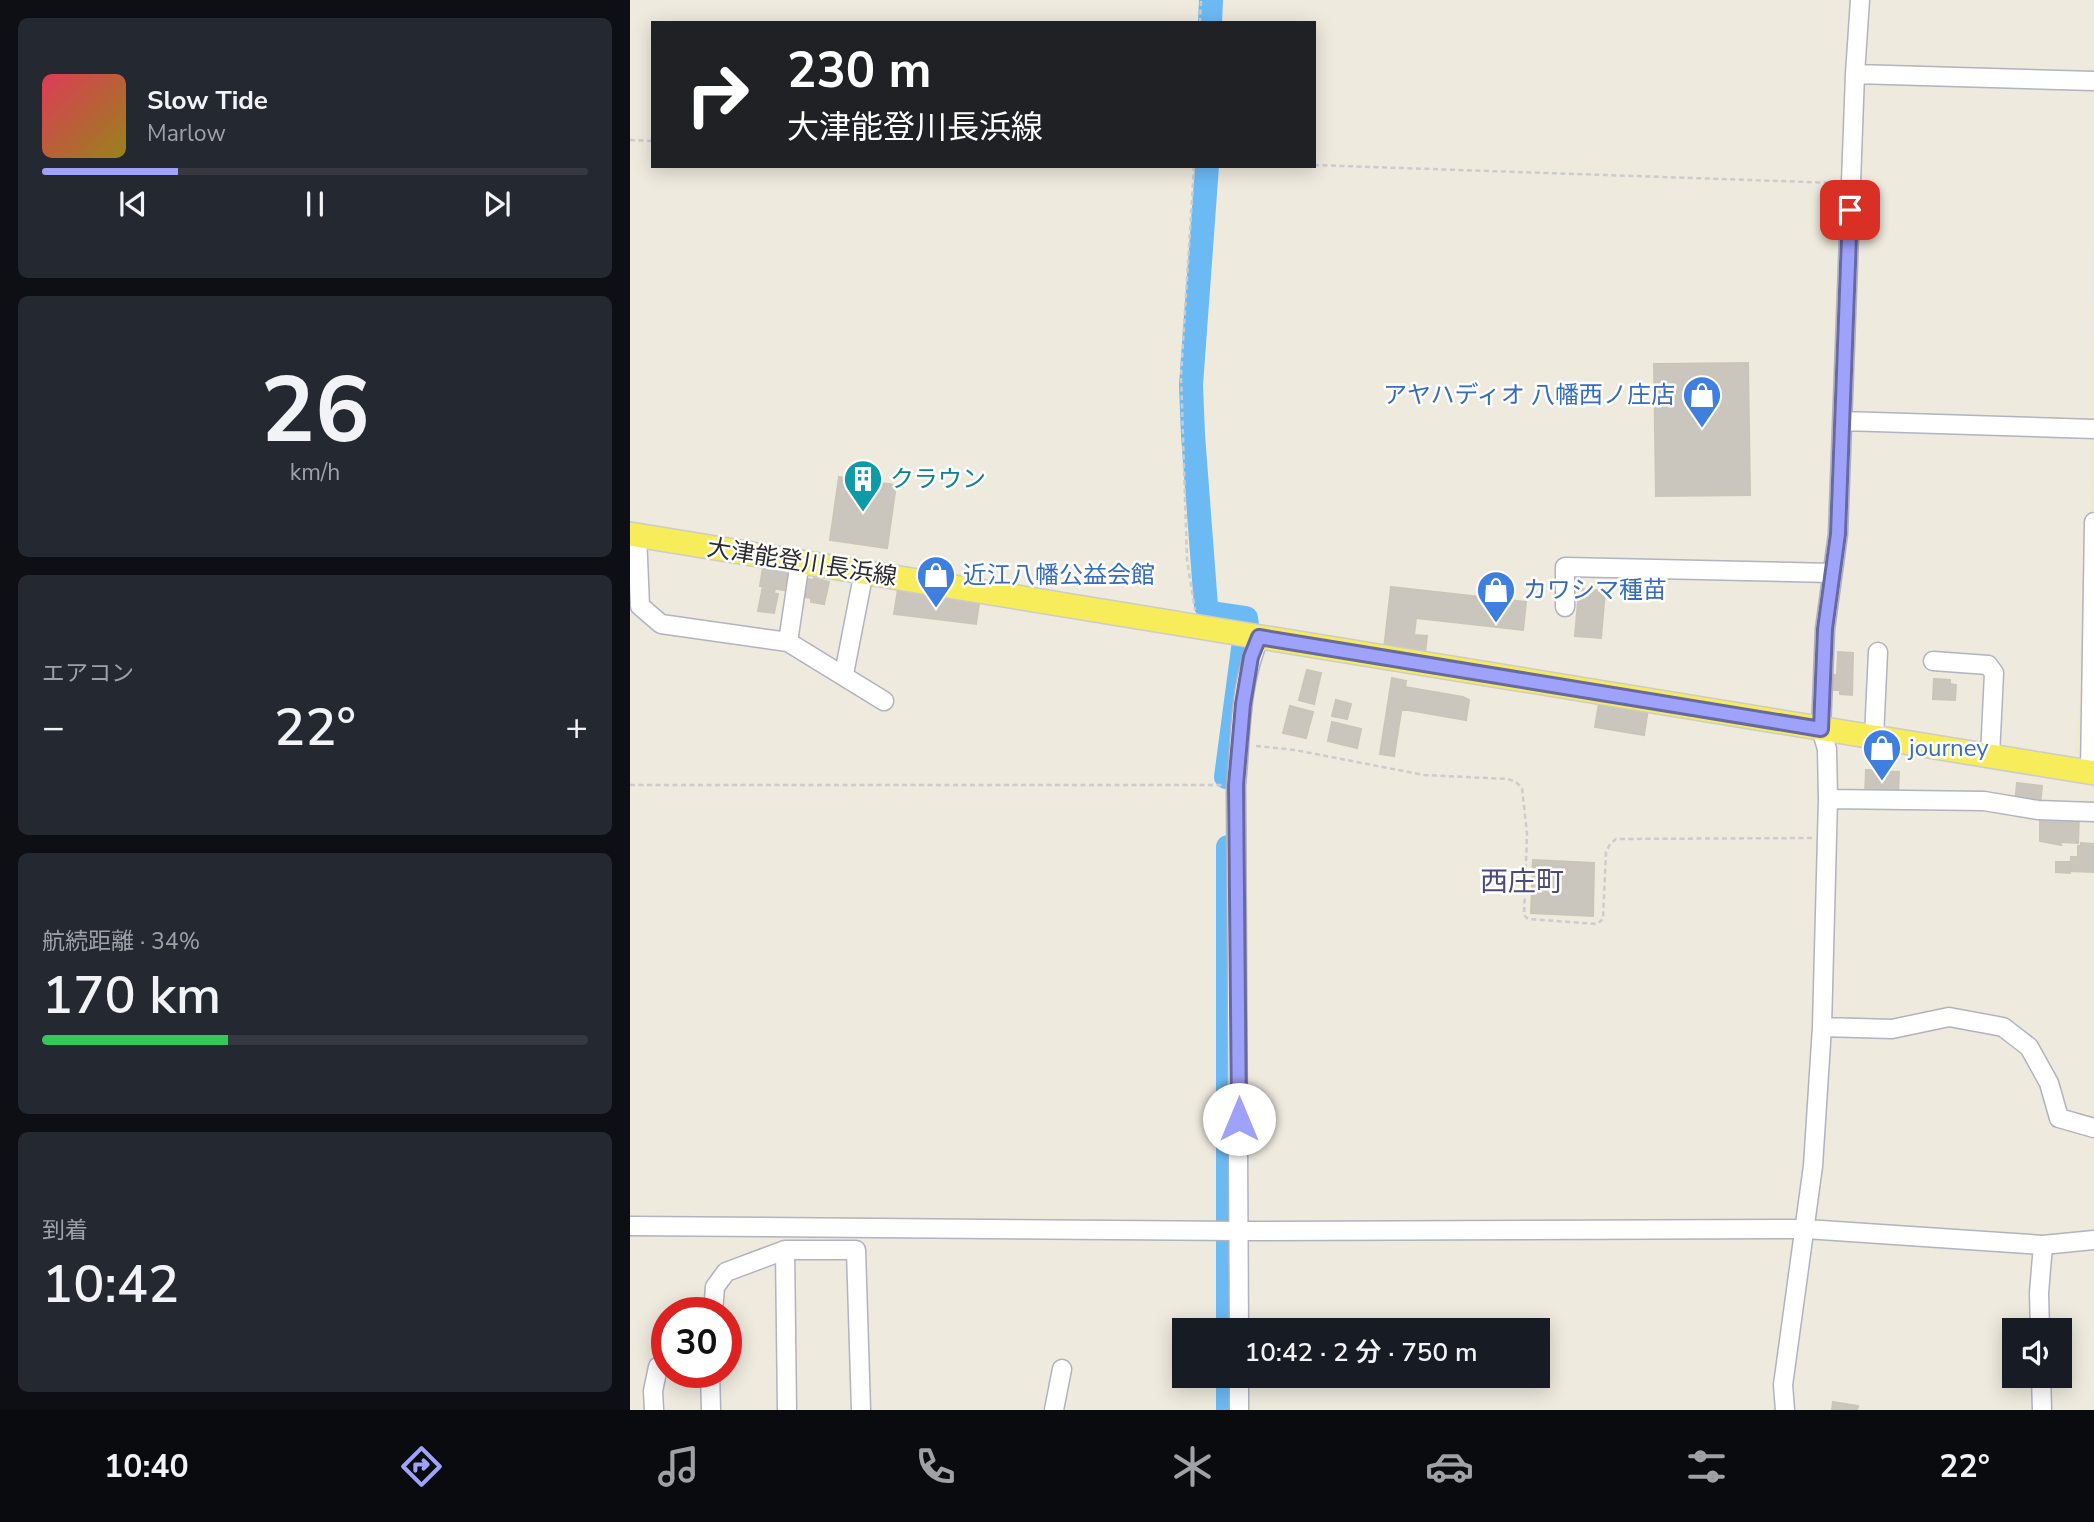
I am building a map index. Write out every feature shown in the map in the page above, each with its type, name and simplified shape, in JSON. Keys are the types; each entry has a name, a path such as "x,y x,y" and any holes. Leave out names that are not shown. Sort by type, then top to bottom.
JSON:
{"main road":[{"name":"大津能登川長浜線","path":"634,535 2092,772"}],"street":[{"path":"1785,1410 1783,1385 1813,1166 1822,1027 1828,799 1827,749 1821,729 1825,629 1838,534 1860,0"},
{"path":"1855,75 2094,81"},
{"path":"1843,421 2094,429"},
{"path":"2092,772 2094,522"},
{"path":"634,535 640,606 662,624 788,642 884,701"},
{"path":"788,642 800,561"},
{"path":"1565,607 1565,567 1832,573"},
{"path":"844,674 864,571"},
{"path":"1240,1318 1236,785 1251,657 1259,637"},
{"path":"1874,737 1878,652"},
{"path":"1933,661 1987,665 1994,673 1990,755"},
{"path":"1828,799 1984,802 2038,810 2094,812"},
{"path":"1822,1027 1892,1029 1949,1017 2004,1027 2029,1047 2049,1083 2059,1118 2094,1128"},
{"path":"630,1226 1240,1231 1806,1229 2043,1245 2094,1241"},
{"path":"2040,1318 2043,1245"},
{"path":"785,1250 787,1410"},
{"path":"714,1297 715,1287 726,1272 785,1250 856,1250 861,1410"},
{"path":"1054,1410 1062,1369"},
{"path":"654,1388 654,1410"},
{"path":"710,1388 711,1410"},
{"path":"1239,1388 1239,1410"},
{"path":"2041,1388 2042,1410"}],"path":[{"path":"1200,21 1201,0"},
{"path":"630,140 651,141"},
{"path":"1316,165 1851,184"},
{"path":"1194,168 1181,375 1187,560 1198,627"},
{"path":"1240,744 1294,750 1424,775 1508,779 1516,782 1522,788 1527,834 1524,915 1528,919 1597,924 1603,919 1606,852 1616,839 1827,838"},
{"path":"630,785 1236,785"}],"shaded area":[{"path":"2094,233 2094,755 2075,753 2089,583"}],"building":[{"name":"アヤハディオ 八幡西ノ庄店","path":"1748,363 1750,495 1656,496 1654,364"},
{"name":"クラウン","path":"839,477 896,485 887,548 830,540"},
{"path":"763,567 791,572 789,585 785,584 784,590 760,586"},
{"path":"807,579 829,582 824,604 811,602 811,598 804,597"},
{"path":"763,586 775,589 774,593 762,591"},
{"name":"カワシマ種苗","path":"1391,587 1526,602 1523,630 1416,618 1414,635 1427,636 1425,654 1384,649"},
{"name":"近江八幡公益会館","path":"898,589 949,596 949,599 979,604 976,624 894,614"},
{"path":"1579,589 1605,591 1601,638 1575,636"},
{"path":"762,591 778,594 774,613 758,611"},
{"path":"1838,652 1853,653 1852,695 1833,690"},
{"path":"1307,670 1321,673 1314,704 1299,700"},
{"path":"1392,678 1406,681 1394,756 1380,754"},
{"path":"1934,679 1950,680 1950,684 1956,685 1955,700 1933,699"},
{"path":"1405,687 1469,700 1466,720 1402,709"},
{"path":"1336,700 1351,704 1347,719 1332,716"},
{"path":"1649,702 1644,735 1595,727 1599,703"},
{"path":"1290,706 1313,712 1306,738 1283,733"},
{"path":"1332,722 1361,729 1357,748 1328,741"},
{"name":"journey","path":"1866,770 1899,772 1898,795 1865,793"},
{"path":"2017,783 2042,786 2040,805 2015,803"},
{"path":"2040,816 2079,817 2078,843 2060,842 2061,845 2040,841"},
{"path":"2081,843 2094,844 2094,872 2070,871 2071,857 2078,857 2078,846 2081,846"},
{"path":"1533,860 1594,863 1593,916 1531,913"},
{"path":"2056,862 2070,862 2070,873 2056,872"},
{"path":"1833,1402 1858,1406 1857,1410 1832,1410"}],"waterway":[{"path":"1210,21 1211,0"},
{"path":"1207,168 1191,385 1206,606 1212,613 1246,618 1247,626"},
{"path":"1226,777 1244,641"},
{"path":"1228,847 1228,1224"},
{"path":"1228,1238 1228,1318"},
{"path":"1228,1388 1228,1410"}],"place":[{"name":"アヤハディオ 八幡西ノ庄店","path":"1702,429"},
{"name":"クラウン","path":"863,513"},
{"name":"近江八幡公益会館","path":"936,609"},
{"name":"カワシマ種苗","path":"1496,624"},
{"name":"journey","path":"1882,782"}],"district":[{"name":"西庄町","path":"1522,881"}],"route":[{"path":"1239,1119 1236,785 1243,704 1251,657 1259,637 1821,729 1825,629 1838,534 1850,210"}]}
